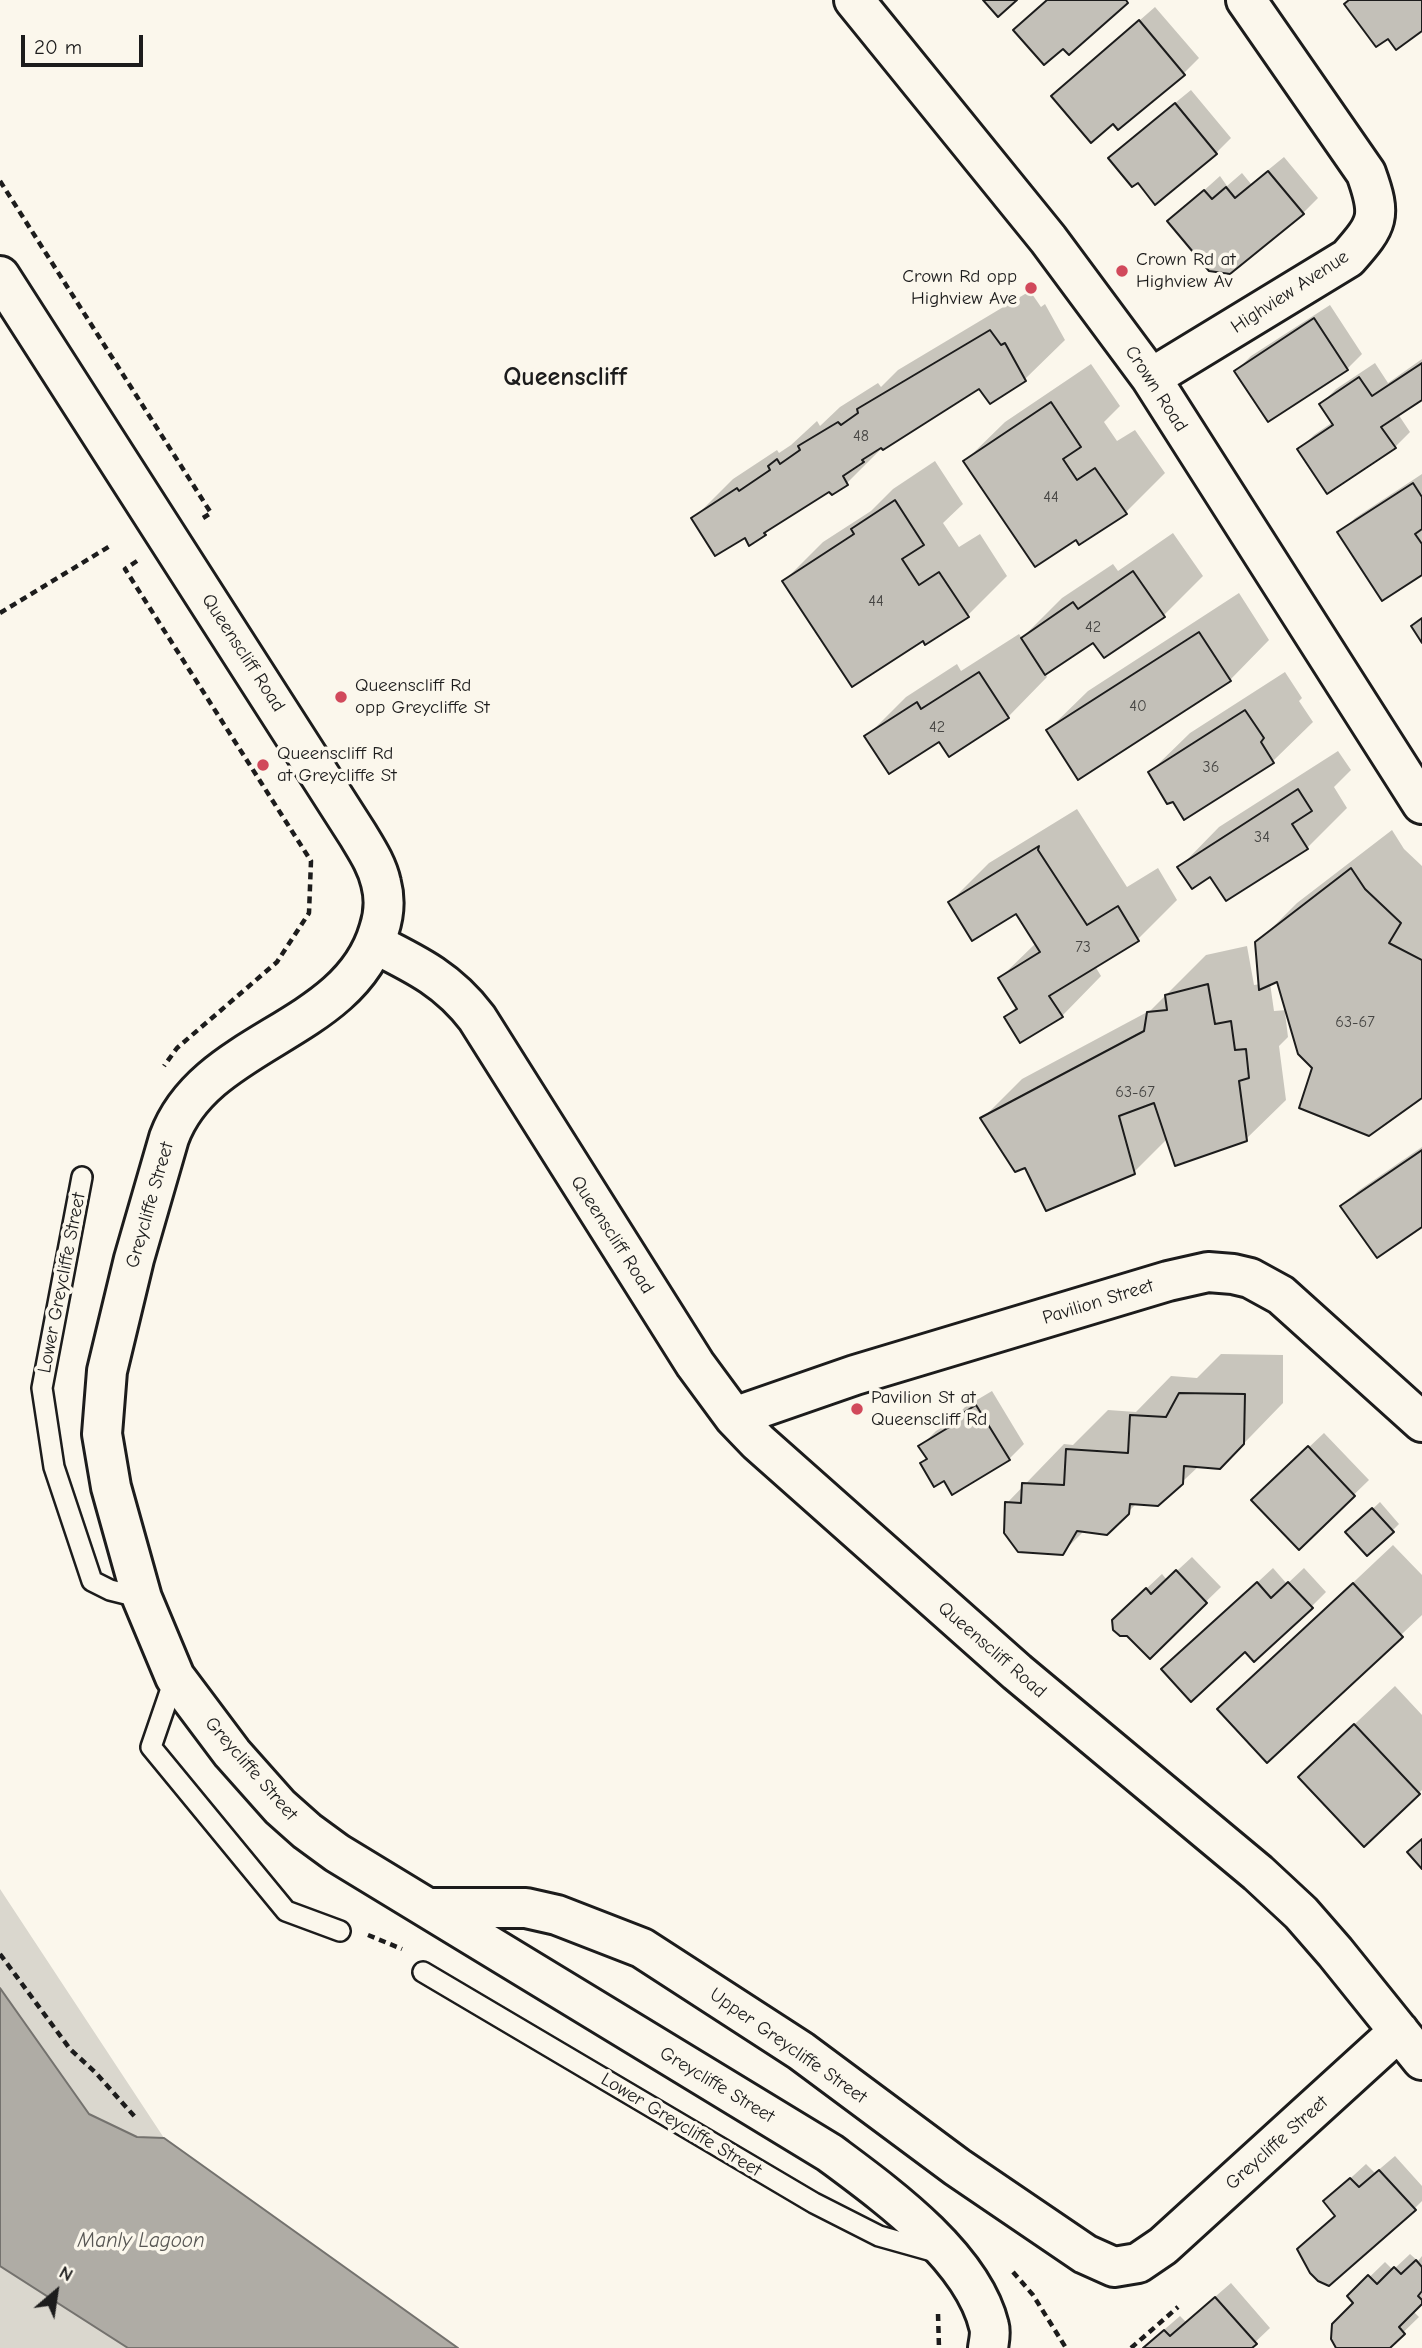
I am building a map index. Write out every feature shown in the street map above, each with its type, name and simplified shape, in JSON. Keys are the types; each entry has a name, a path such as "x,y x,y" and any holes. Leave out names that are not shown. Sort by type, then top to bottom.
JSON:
{"street":[{"name":"Crown Road","path":"854,0 1048,239 1152,378 1422,804"},
{"name":"Highview Avenue","path":"1152,378 1348,258 1371,231 1377,203 1366,173 1246,0"},
{"name":"Queenscliff Road","path":"0,276 363,844 373,862 383,896 382,919 375,944 425,970 447,985 477,1018 695,1364 734,1417 758,1442 1017,1672 1258,1873 1301,1913 1422,2060"},
{"name":"Greycliffe Street","path":"375,944 353,978 334,997 211,1080 183,1109 169,1138 134,1259 107,1371 102,1434 111,1488 142,1598 175,1677 232,1753 280,1807 337,1853 830,2153 882,2192 924,2229 949,2256 978,2295 996,2342"},
{"name":"Pavilion Street","path":"734,1417 868,1371 1168,1280 1208,1272 1250,1278 1281,1295 1422,1423"},
{"name":"Upper Greycliffe Street","path":"430,1908 526,1908 556,1915 642,1948 801,2051 957,2167 1039,2223 1085,2254 1114,2267"},
{"name":"Greycliffe Street","path":"1114,2267 1138,2263 1163,2246 1399,2031"}],"lane":[{"name":"Lower Greycliffe Street","path":"82,1177 42,1388 54,1468 92,1581 110,1590 142,1598"},
{"path":"175,1677 151,1746 286,1911 340,1931"},
{"name":"Lower Greycliffe Street","path":"423,1972 814,2203 879,2236 949,2256"}],"path":[{"path":"0,181 211,513"},
{"path":"0,614 110,546"},
{"path":"125,569 311,861 309,913 276,962 177,1048 163,1068"},
{"path":"362,1933 409,1952 423,1972"},
{"path":"0,1954 70,2049 96,2073 135,2117"},
{"path":"933,2305 939,2315 939,2348"},
{"path":"1131,2348 1178,2307"}],"shaded area":[{"path":"0,1889 164,2138 137,2137 89,2114 0,1988"},
{"path":"0,2266 128,2348 0,2348"}],"water":[{"name":"Manly Lagoon","path":"0,1988 89,2114 137,2137 164,2138 458,2348 128,2348 0,2266"}],"building":[{"path":"983,0 1017,0 998,17"},
{"path":"1047,0 1126,0 1128,3 1069,55 1063,49 1044,65 1013,30"},
{"path":"1349,0 1422,0 1422,31 1396,50 1388,39 1376,47 1344,4"},
{"path":"1139,20 1185,75 1118,130 1113,124 1091,143 1051,96"},
{"path":"1175,103 1217,154 1155,205 1138,183 1132,187 1108,158"},
{"path":"1268,171 1304,214 1230,274 1209,271 1167,221 1204,190 1212,199 1226,187 1235,198"},
{"path":"1314,318 1348,370 1268,422 1234,371"},
{"path":"990,330 1001,345 1005,343 1026,381 990,404 979,389 883,450 881,448 862,460 864,462 843,476 848,485 832,495 829,492 764,533 766,535 749,546 745,538 715,556 691,518 770,470 768,466 777,459 780,464 800,450 798,446 838,422 841,425 858,413 857,409"},
{"path":"1422,363 1422,400 1381,427 1396,448 1327,494 1297,449 1333,425 1319,404 1359,377 1372,396"},
{"path":"1051,402 1081,447 1063,459 1077,480 1095,468 1127,514 1079,545 1076,540 1035,567 963,461"},
{"path":"1413,483 1422,497 1422,529 1415,534 1422,544 1422,575 1382,601 1337,532"},
{"path":"895,500 924,545 902,559 919,585 939,572 969,617 925,645 923,641 852,687 782,581 854,534 851,529"},
{"path":"1133,571 1165,617 1104,658 1093,643 1045,675 1021,638 1073,602 1078,609"},
{"path":"1422,618 1422,643 1411,626"},
{"path":"1199,632 1231,681 1078,780 1046,730"},
{"path":"979,672 1009,718 949,757 939,742 889,774 864,736 917,702 921,709"},
{"path":"1245,710 1264,738 1261,742 1274,763 1184,820 1173,802 1167,804 1148,772"},
{"path":"1298,789 1312,811 1292,824 1308,849 1226,901 1210,877 1192,889 1177,867"},
{"path":"1039,846 1038,850 1087,925 1118,906 1139,941 1049,996 1063,1017 1020,1043 1004,1017 1017,1009 998,978 1040,952 1016,914 972,941 948,902"},
{"path":"1351,868 1365,889 1401,923 1389,943 1422,960 1422,1098 1369,1136 1299,1108 1312,1068 1298,1054 1277,982 1259,990 1255,942"},
{"path":"1208,984 1215,1024 1231,1021 1235,1050 1246,1049 1249,1078 1239,1081 1247,1141 1175,1166 1154,1103 1119,1116 1135,1174 1046,1211 1025,1168 1015,1172 980,1118 1144,1031 1147,1012 1167,1010 1165,995"},
{"path":"1422,1150 1422,1227 1377,1258 1340,1206"},
{"path":"1179,1393 1245,1394 1244,1444 1220,1469 1184,1466 1183,1484 1158,1506 1130,1504 1129,1514 1107,1535 1077,1531 1063,1555 1018,1552 1004,1533 1005,1502 1021,1503 1022,1483 1064,1485 1066,1449 1128,1453 1130,1415 1166,1417"},
{"path":"976,1405 1010,1460 952,1495 944,1481 934,1487 920,1463 927,1459 918,1446 951,1426 948,1422"},
{"path":"1308,1446 1355,1496 1299,1550 1251,1500"},
{"path":"1372,1508 1394,1532 1367,1556 1345,1532"},
{"path":"1176,1570 1207,1603 1150,1659 1127,1636 1120,1636 1113,1630 1112,1620 1146,1588 1151,1594"},
{"path":"1257,1582 1271,1598 1288,1582 1313,1608 1254,1662 1245,1652 1191,1702 1161,1669"},
{"path":"1353,1583 1403,1637 1267,1763 1217,1709"},
{"path":"1354,1724 1420,1794 1364,1847 1298,1777"},
{"path":"1422,1839 1422,1869 1407,1852"},
{"path":"1379,2170 1416,2210 1329,2286 1318,2281 1310,2273 1297,2249 1335,2216 1323,2201 1350,2178 1359,2187"},
{"path":"1416,2260 1422,2267 1422,2291 1418,2296 1422,2304 1399,2327 1405,2334 1390,2348 1336,2348 1331,2339 1332,2324 1353,2303 1347,2296 1368,2275 1377,2284 1394,2267 1401,2274"},
{"path":"1215,2297 1257,2344 1252,2348 1143,2348 1164,2330 1170,2336"}],"place":[{"name":"Crown Rd at Highview Av","path":"1122,271"},
{"name":"Crown Rd opp Highview Ave","path":"1031,288"},
{"name":"Queenscliff Rd opp Greycliffe St","path":"341,697"},
{"name":"Queenscliff Rd at Greycliffe St","path":"263,765"},
{"name":"Pavilion St at Queenscliff Rd","path":"857,1409"}],"district":[{"name":"Queenscliff","path":"565,378"}]}
